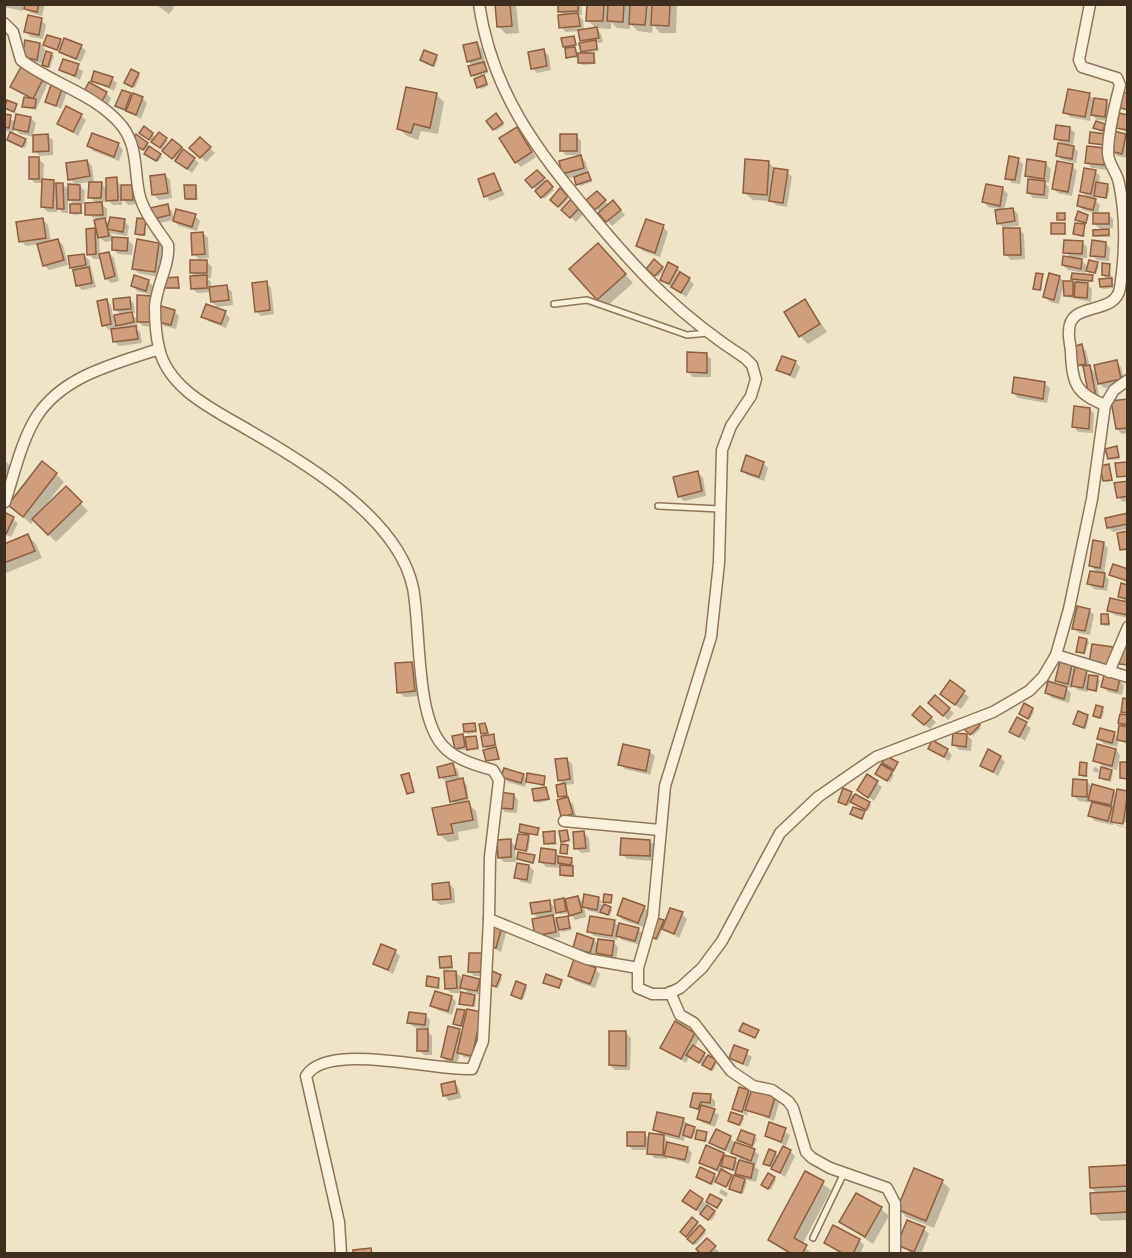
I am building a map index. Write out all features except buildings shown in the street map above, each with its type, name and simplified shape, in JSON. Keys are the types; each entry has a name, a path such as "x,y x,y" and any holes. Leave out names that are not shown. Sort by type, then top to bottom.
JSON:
{"street":[{"path":"479,4 490,56 499,83 537,147 639,272 675,307 745,358 752,365 756,380 751,396 730,426 722,450 718,584 711,637 669,769 660,830 653,916 638,968 637,983 642,991 652,994 670,993 694,977 711,957 773,843 803,809 845,776 876,757 956,727 1020,697 1037,684 1056,655 1085,533 1105,405 1114,390 1128,380"},
{"path":"1090,4 1079,60 1082,67 1117,78 1120,84 1108,153 1119,182 1123,254 1118,296 1110,304 1075,315 1068,328 1071,369 1075,384 1087,397 1105,405"},
{"path":"4,23 13,32 21,60 96,104 122,126 127,135 136,161 139,192 144,209 168,245 155,306 159,349 178,383 185,390 338,487 378,526 402,561 413,588 424,697 438,741 445,749 461,759 493,770 499,780 490,857 483,1041 472,1069 418,1066 353,1058 318,1065 311,1068 306,1076 339,1222 341,1254"},
{"path":"4,502 30,431 37,417 54,395 99,369 159,349"},
{"path":"1109,672 1128,627"},
{"path":"1056,655 1128,677"},
{"path":"564,821 660,830"},
{"path":"489,919 587,959 638,968"},
{"path":"670,993 680,1016 694,1023 731,1071 753,1086 772,1090 788,1101 793,1108 806,1152 819,1163 887,1188 895,1203 895,1254"}],"lane":[{"path":"554,304 587,300 687,335 709,333"},
{"path":"658,506 720,508"},
{"path":"813,1238 844,1173"}]}
